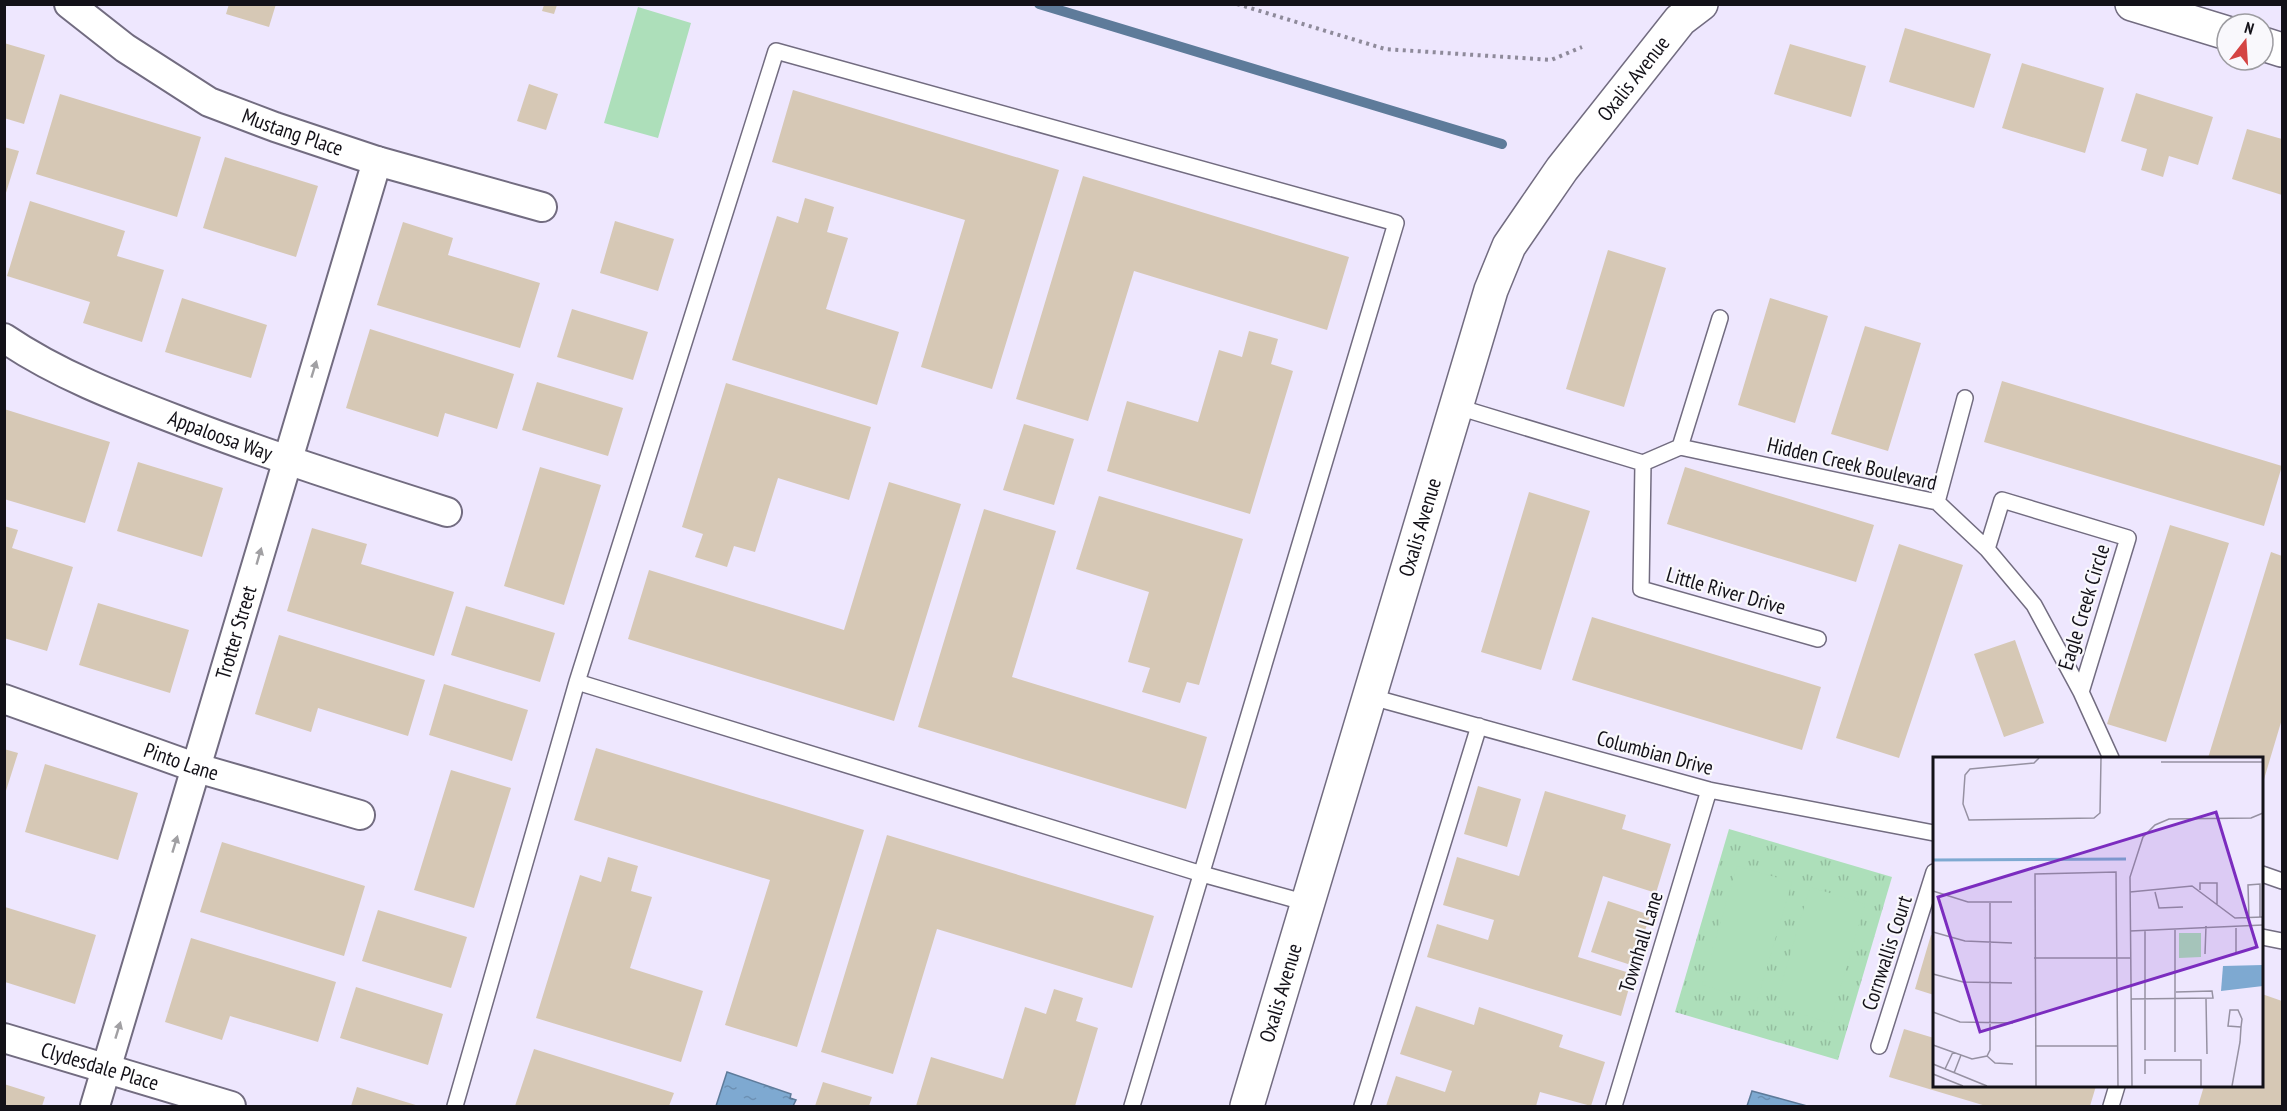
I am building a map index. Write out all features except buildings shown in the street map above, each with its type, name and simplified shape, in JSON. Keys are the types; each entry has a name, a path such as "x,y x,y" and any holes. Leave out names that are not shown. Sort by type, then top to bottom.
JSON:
{"street":[{"name":"Mustang Place","path":"69,4 125,48 209,102 275,128 377,161 542,207"},
{"name":"Oxalis Avenue","path":"1247,1107 1368,696 1458,407 1491,290 1509,246 1562,169 1680,20 1701,4"},
{"path":"2132,4 2215,29"},
{"name":"Trotter Street","path":"95,1107 377,161"},
{"name":"Appaloosa Way","path":"4,338 31,356 98,390 286,461 447,512"},
{"name":"Pinto Lane","path":"4,699 197,768 360,815"},
{"name":"Clydesdale Place","path":"4,1038 107,1067 231,1107"}],"lane":[{"path":"454,1107 577,682 776,51 1396,223 1132,1107"},
{"path":"1458,407 1643,463 1680,447 1720,318"},
{"path":"1937,502 1965,398"},
{"name":"Hidden Creek Boulevard","path":"1680,447 1937,502 1987,549 2034,605 2080,692 2110,757"},
{"name":"Little River Drive","path":"1643,463 1641,589 1818,639"},
{"name":"Eagle Creek Circle","path":"1987,549 2002,500 2128,538 2080,692"},
{"path":"577,682 1202,874 1307,903"},
{"name":"Columbian Drive","path":"1368,696 1709,790 1933,833"},
{"path":"1362,1107 1479,726"},
{"name":"Townhall Lane","path":"1614,1107 1709,790"},
{"path":"2263,874 2283,881"},
{"name":"Cornwallis Court","path":"1879,1046 1933,878"},
{"path":"2263,937 2283,941"},
{"path":"2111,1107 2117,1087"}],"path":[{"path":"1237,4 1385,49 1551,60 1582,47"}],"green space":[{"path":"638,7 691,23 658,138 604,123"},
{"path":"1729,829 1892,877 1838,1060 1675,1012"},
{"path":"1737,866 1792,882 1757,1001 1702,985"},
{"path":"1810,887 1865,904 1830,1023 1775,1006"}],"water":[{"path":"727,1072 791,1094 790,1098 796,1100 793,1106 716,1106"},
{"path":"1752,1091 1807,1106 1747,1106"}],"waterway":[{"path":"1039,4 1502,144"}]}
